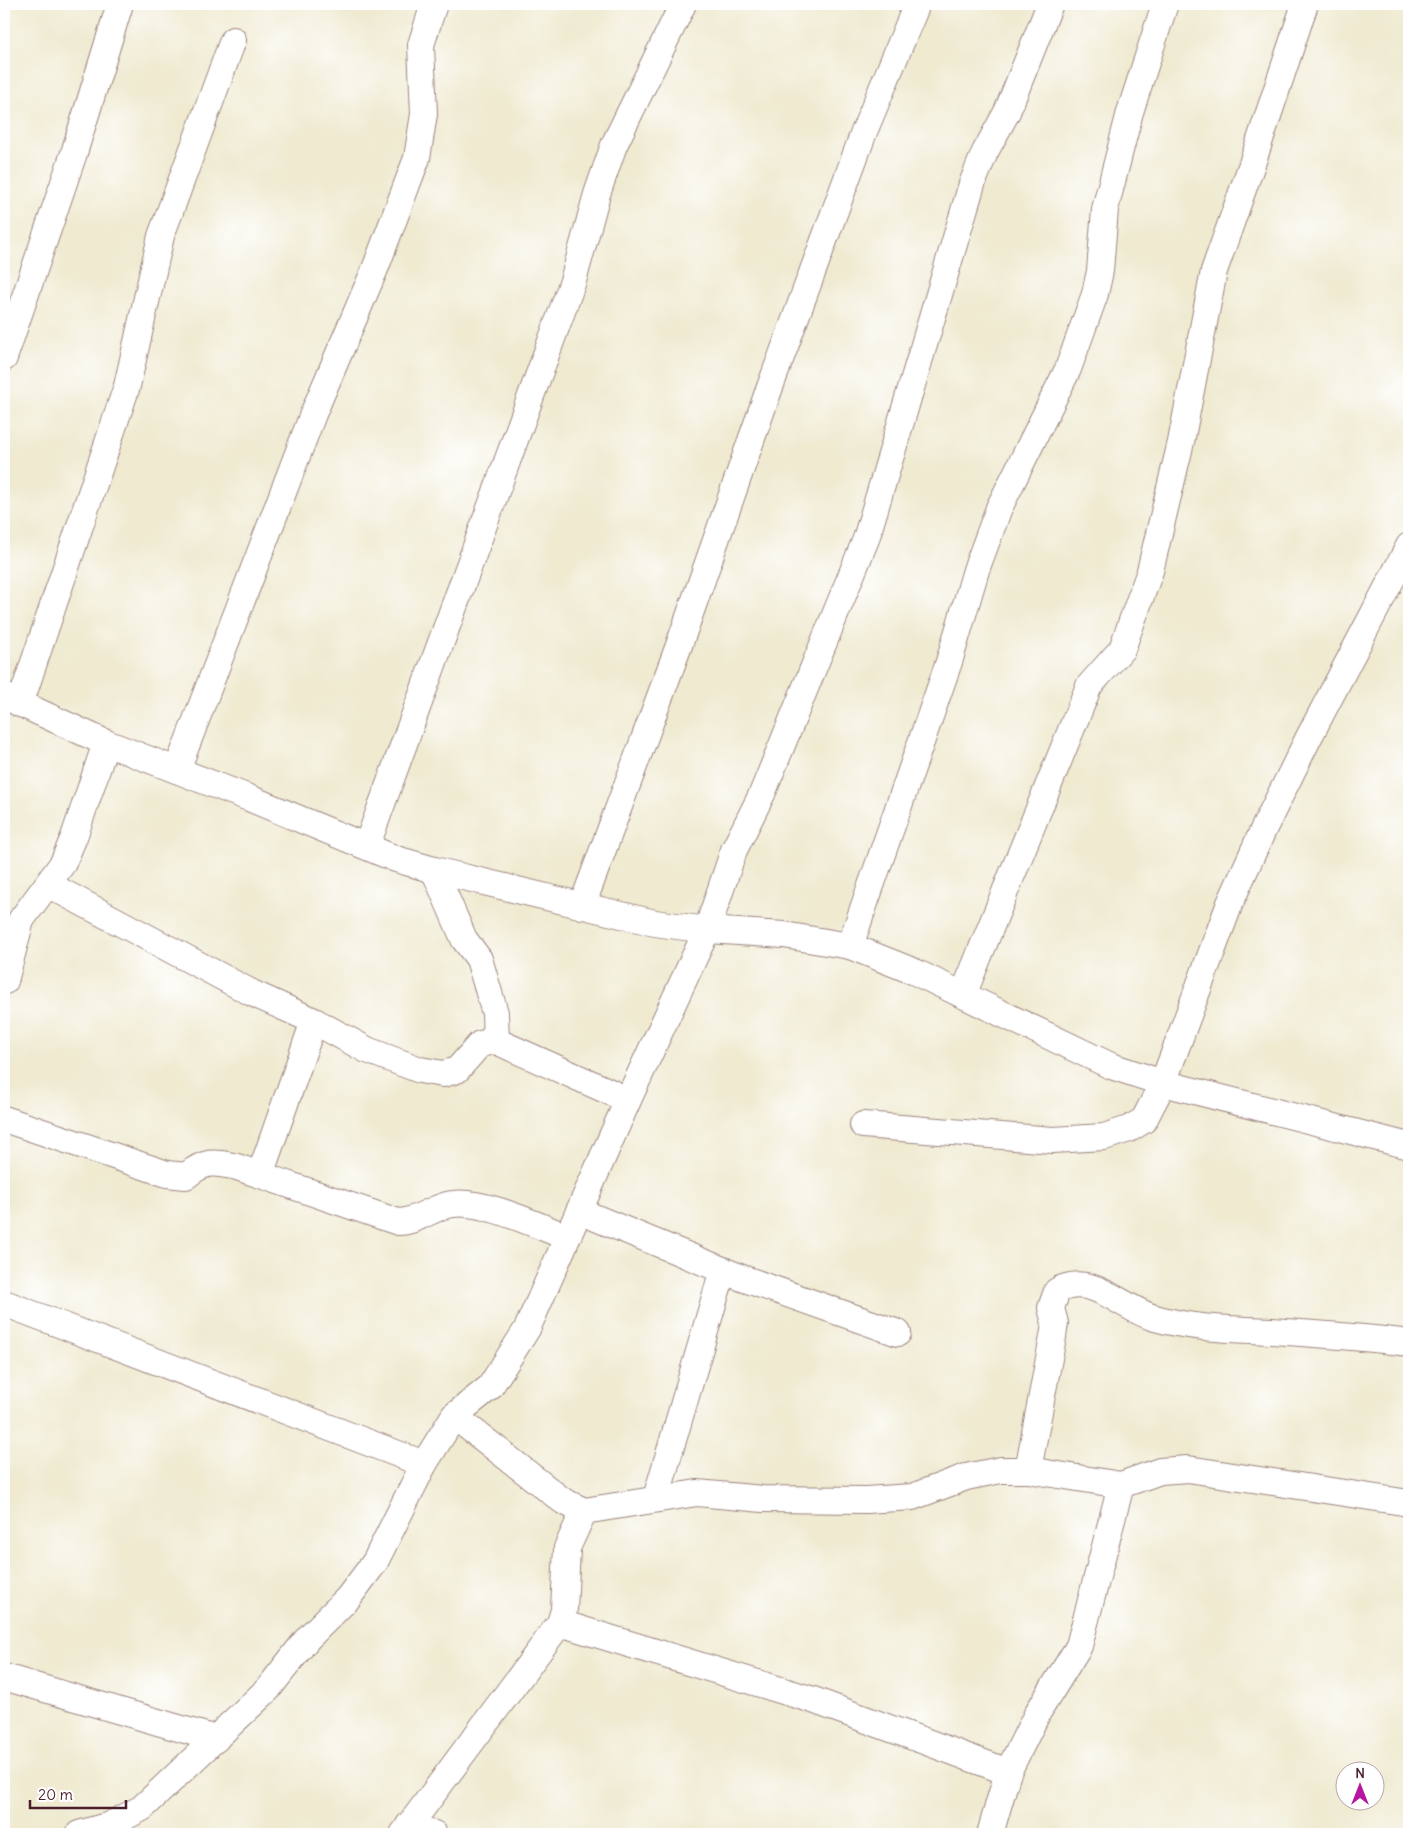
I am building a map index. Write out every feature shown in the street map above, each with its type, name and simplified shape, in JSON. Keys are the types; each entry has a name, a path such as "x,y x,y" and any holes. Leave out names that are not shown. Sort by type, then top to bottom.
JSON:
{"street":[{"path":"4,358 74,153 120,4"},
{"path":"177,770 313,414 375,269 417,158 424,114 421,45 434,4"},
{"path":"367,845 573,281 597,194 614,145 683,4"},
{"path":"582,906 678,648 766,398 864,132 917,4"},
{"path":"79,1834 110,1825 142,1808 268,1689 308,1638 348,1598 375,1562 424,1464 454,1416 490,1387 527,1329 628,1100 707,930 734,850 762,794 866,539 972,184 985,152 1007,112 1050,4"},
{"path":"850,946 949,662 976,570 999,508 1068,369 1095,294 1100,270 1104,209 1130,112 1166,4"},
{"path":"963,995 1089,686 1122,650 1150,571 1181,442 1214,271 1229,224 1252,164 1304,4"},
{"path":"233,40 161,236 127,386 12,700 106,743 367,845 396,859 434,870 655,923 707,930 784,935 850,946 915,972 1111,1066 1163,1083 1409,1146"},
{"path":"863,1125 1053,1140 1104,1137 1128,1129 1144,1120 1163,1083 1230,903 1264,828 1409,546"},
{"path":"5,982 21,920 33,901 48,885 63,863 106,743"},
{"path":"434,870 464,939 479,959 494,1014 496,1041"},
{"path":"48,885 252,993 314,1021 367,1050 420,1070 443,1074 457,1070 480,1044 496,1041 628,1100"},
{"path":"260,1175 314,1021"},
{"path":"4,1119 167,1174 186,1176 201,1164 214,1163 260,1175 398,1222 409,1222 427,1212 453,1204 487,1208 568,1237"},
{"path":"579,1211 723,1270 898,1333"},
{"path":"656,1498 723,1270"},
{"path":"1028,1470 1055,1323 1051,1308 1057,1291 1069,1284 1093,1287 1146,1315 1186,1326 1359,1336 1409,1342"},
{"path":"4,1303 424,1464"},
{"path":"454,1416 563,1500 584,1511 656,1498 697,1493 763,1499 866,1500 912,1497 982,1472 1028,1470 1121,1485 1160,1471 1188,1469 1409,1503"},
{"path":"990,1834 1008,1772 1038,1712 1079,1646 1121,1485"},
{"path":"434,1834 406,1829 560,1623 564,1610 567,1548 584,1511"},
{"path":"560,1623 813,1700 1008,1772"},
{"path":"4,1677 216,1739"}]}
